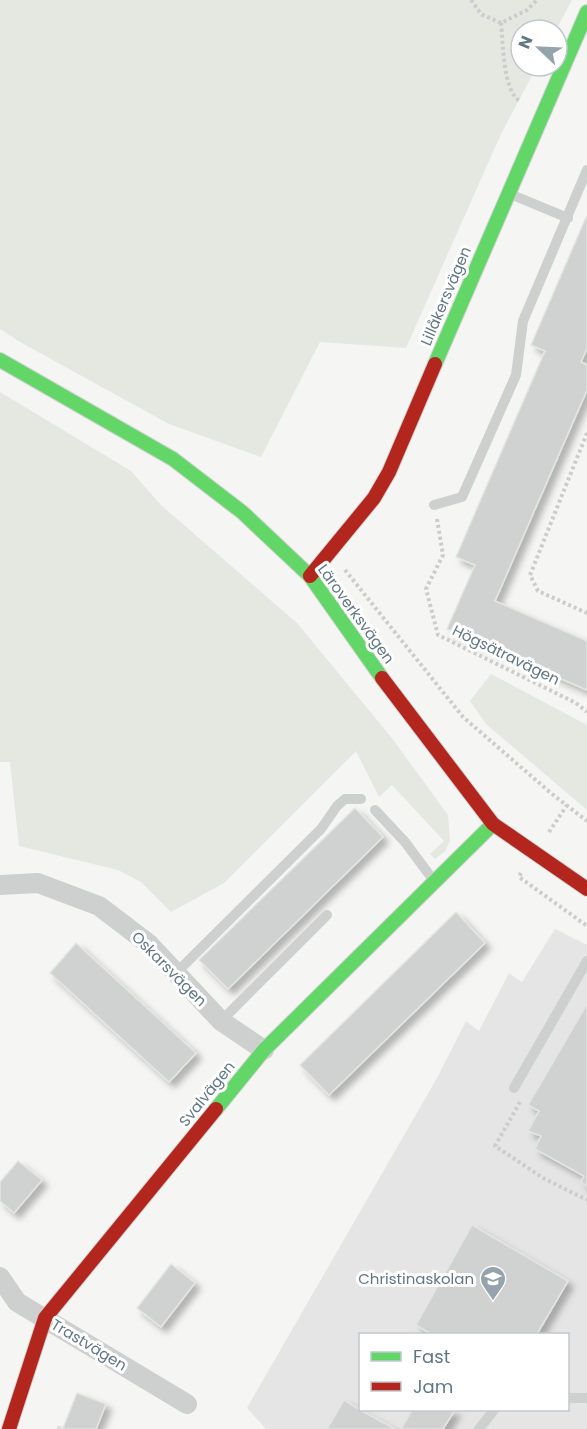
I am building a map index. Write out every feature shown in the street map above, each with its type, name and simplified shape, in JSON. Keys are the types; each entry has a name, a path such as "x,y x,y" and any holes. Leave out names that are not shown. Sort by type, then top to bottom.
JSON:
{"street":[{"name":"Lillåkersvägen","path":"310,576 374,498 389,472 587,12"},
{"name":"Läroverksvägen","path":"0,360 173,459 242,512 310,576 403,708 493,824 587,889"},
{"name":"Svalvägen","path":"9,1429 45,1318 264,1050 493,824"},
{"name":"Oskarsvägen","path":"0,885 38,883 99,906 149,944 221,1021 264,1050"},
{"name":"Trastvägen","path":"0,1277 9,1303 45,1318 187,1404"}],"lane":[{"path":"434,505 462,497 516,375 523,321 587,170"},
{"path":"508,193 568,218"},
{"path":"176,973 321,829 337,806 345,799 361,799"},
{"path":"375,810 405,842 434,881"},
{"path":"221,1021 327,915"},
{"path":"514,1088 587,961"},
{"path":"569,1398 587,1398"},
{"path":"478,1429 493,1411"}],"path":[{"path":"471,0 481,14 501,23"},
{"path":"501,23 527,10 537,0"},
{"path":"501,23 508,83 515,98"},
{"path":"587,434 530,575 538,591 587,613"},
{"name":"Högsätravägen","path":"434,505 443,555 426,590 438,635 576,704 587,712"},
{"path":"330,552 463,717 552,794 587,821"},
{"path":"514,1088 521,1104 495,1146 543,1178 587,1200"}],"shaded area":[{"path":"0,0 572,0 562,18 509,18 509,78 531,78 501,134 406,348 320,342 261,457 169,424 0,329"},
{"path":"0,392 131,471 161,505 297,623 391,737 448,815 450,841 445,851 435,859 430,854 444,841 392,785 379,797 356,751 224,883 171,912 141,882 118,870 19,846 10,762 0,762"},
{"path":"491,674 587,725 587,810 486,724 470,701"},
{"path":"555,929 587,945 587,1429 266,1429 247,1408 437,1078 466,1021 479,1031 509,973 522,982"}],"building":[{"path":"587,215 587,348 581,362 587,365 587,390 495,601 587,641 587,690 447,629 475,565 456,557 545,351 531,345"},
{"path":"355,808 383,837 228,989 199,960"},
{"path":"456,912 485,943 329,1095 300,1065"},
{"path":"76,943 196,1053 169,1082 50,973"},
{"path":"587,1004 587,1186 581,1182 584,1176 535,1149 541,1136 528,1131 539,1111 528,1105"},
{"path":"18,1161 42,1180 14,1213 0,1201 0,1182"},
{"name":"Christinaskolan","path":"472,1225 568,1281 538,1333 429,1333 416,1325"},
{"path":"171,1264 195,1283 161,1327 137,1308"},
{"path":"77,1393 106,1404 96,1429 57,1429 58,1426 63,1428"},
{"path":"344,1400 359,1411 395,1429 327,1429"},
{"path":"411,1411 454,1411 443,1429 401,1429"}],"traffic: fast":[{"path":"435,364 587,12"},
{"path":"0,360 173,459 242,512 310,576 382,678"},
{"path":"216,1109 264,1050 493,824"}],"traffic: jam":[{"path":"310,576 374,498 389,472 435,364"},
{"path":"382,678 493,824 587,889"},
{"path":"9,1429 45,1318 216,1109"}],"place":[{"name":"Christinaskolan","path":"493,1302"}]}
